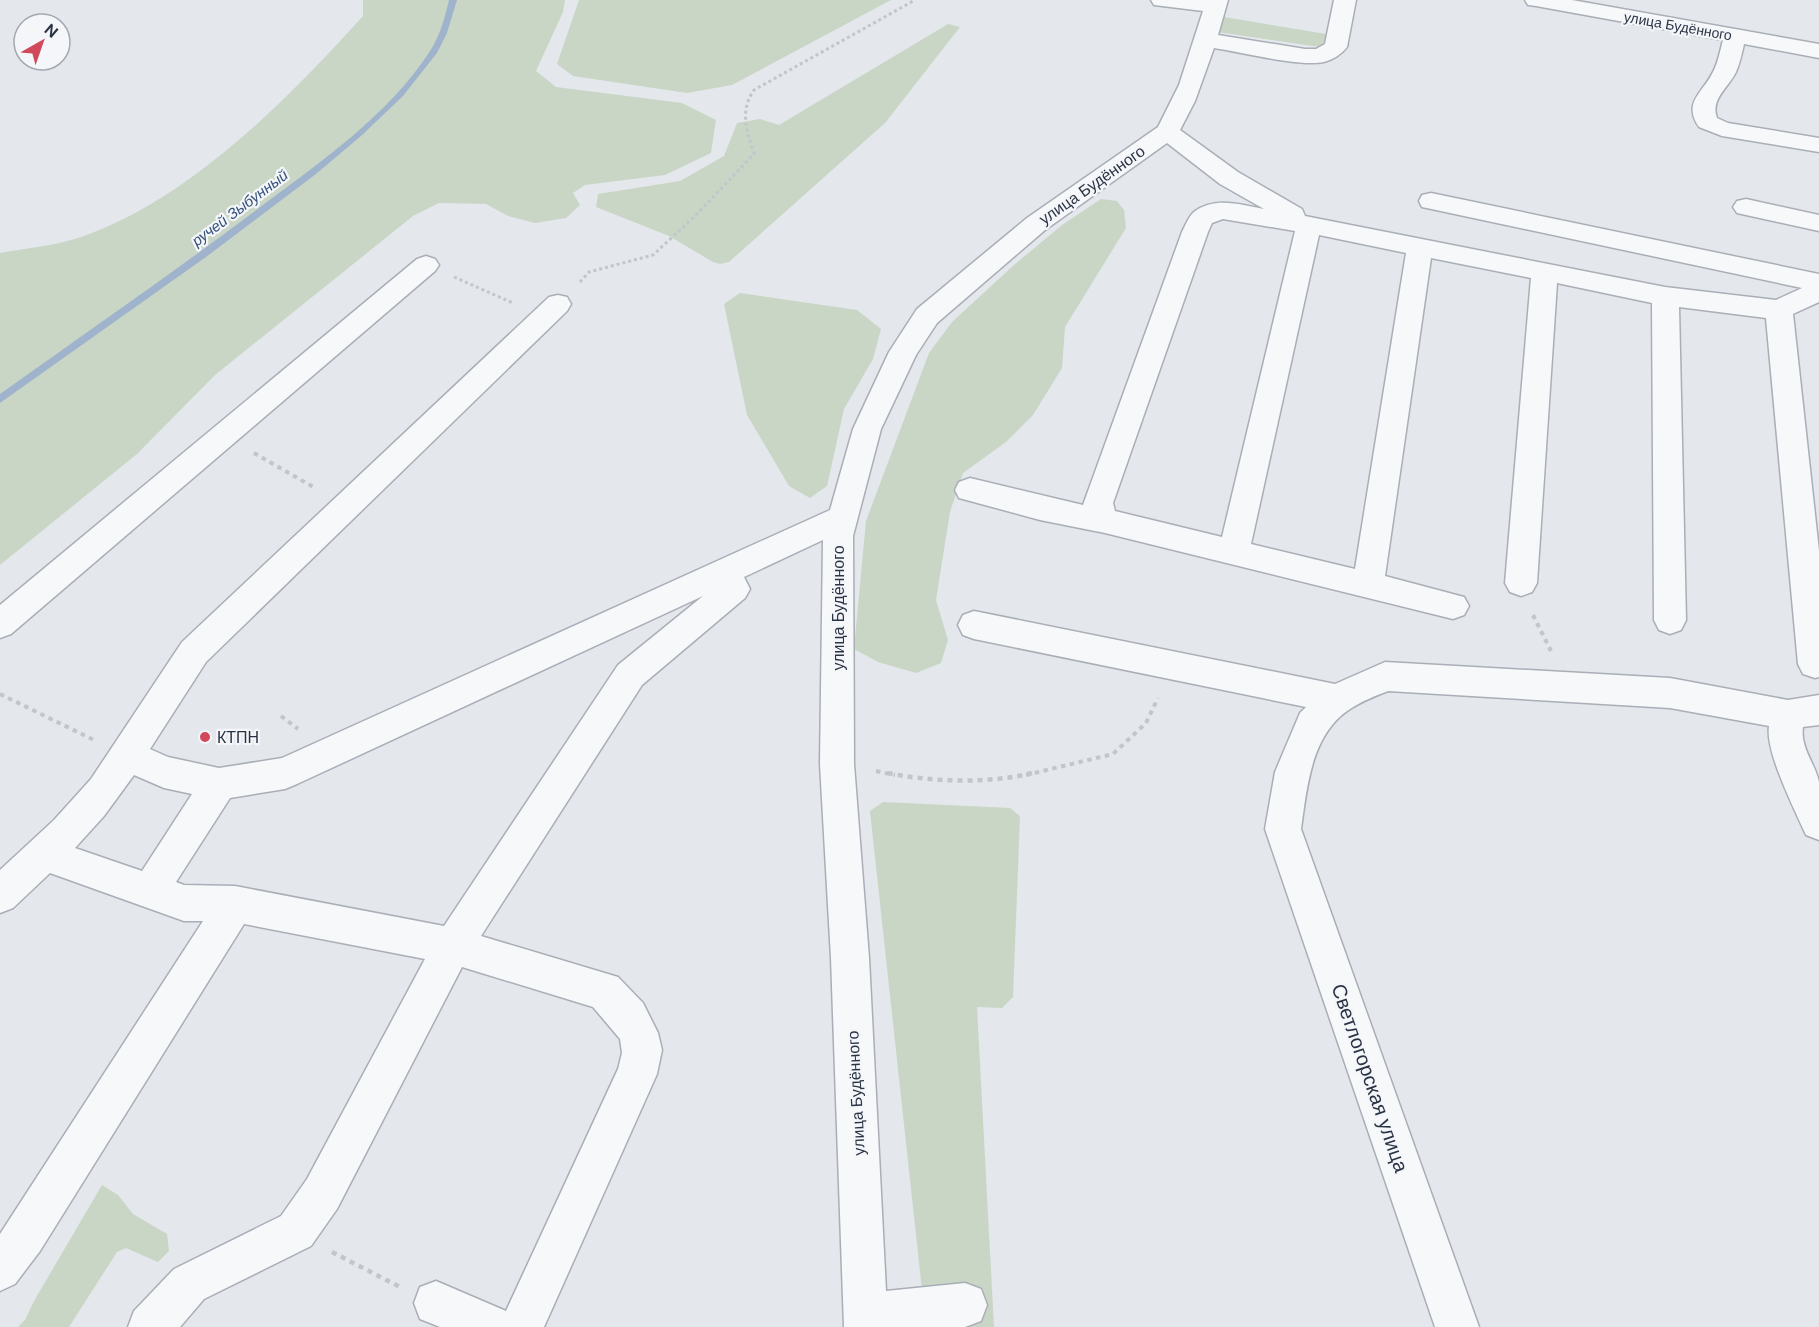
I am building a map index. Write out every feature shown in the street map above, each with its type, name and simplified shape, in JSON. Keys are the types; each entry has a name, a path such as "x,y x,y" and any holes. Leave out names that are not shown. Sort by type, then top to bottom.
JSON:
{"street":[{"path":"1162,0 1216,3"},
{"path":"1206,40 1305,56 1321,56 1336,47 1345,0"},
{"name":"улица Будённого","path":"1536,0 1819,51"},
{"name":"улица Будённого","path":"866,1321 850,958 837,764 838,536 867,429 903,352 927,316 1036,224 1167,132 1180,111 1206,40 1216,3"},
{"path":"1736,36 1724,73 1705,101 1703,111 1707,122 1722,129 1819,145"},
{"path":"1167,132 1229,178 1308,225"},
{"path":"1431,201 1819,283"},
{"path":"1746,207 1819,223"},
{"path":"1105,521 1099,512 1098,503 1195,232 1202,218 1220,210 1420,246 1665,296 1779,310 1804,297 1819,293"},
{"path":"1234,552 1308,225"},
{"path":"1368,584 1420,246"},
{"path":"0,624 426,265"},
{"path":"1521,583 1545,272"},
{"path":"1665,296 1670,620"},
{"path":"0,895 44,854 102,791 169,686 194,652 552,310"},
{"path":"1779,310 1815,664"},
{"path":"970,490 1453,606"},
{"path":"127,755 164,772 219,784 285,773 844,518"},
{"path":"150,1327 189,1284 296,1231 322,1194 453,946 630,675 734,589 725,573"},
{"path":"974,625 1337,699 1385,676 1670,693 1803,712"},
{"name":"Светлогорская улица","path":"1337,699 1312,724 1292,772 1283,829 1457,1327"},
{"path":"1803,712 1785,734 1790,755 1819,823"},
{"path":"150,891 219,784"},
{"path":"44,854 184,903 235,904 453,946 604,991 623,1008 636,1030 642,1050 637,1074 521,1327"},
{"path":"0,1269 25,1236 235,904"},
{"path":"436,1303 491,1327"},
{"path":"866,1321 965,1305"}],"path":[{"path":"426,265 552,310 589,272 653,255 694,217 754,154 742,114 746,101 754,90 915,0"},
{"path":"223,436 347,506"},
{"path":"1521,583 1526,601 1552,654 1564,688"},
{"path":"837,764 915,779 1009,779 1113,754 1146,723 1175,665"},
{"path":"0,694 127,755"}],"green space":[{"path":"363,0 565,0 563,12 536,71 556,87 682,103 716,120 711,153 665,175 585,185 573,193 580,205 566,218 535,223 508,216 486,204 439,203 413,216 215,375 137,454 0,565 0,253 51,245 81,237 121,220 160,199 198,173 269,113 334,48 363,16"},
{"path":"579,0 891,0 732,85 687,93 573,76 557,64"},
{"path":"1219,18 1326,34 1320,47 1217,32"},
{"path":"948,24 960,27 885,123 729,262 720,264 713,262 669,236 596,207 598,194 680,181 724,156 737,123 760,119 779,125"},
{"path":"1101,199 1117,201 1124,210 1126,228 1065,327 1062,368 1033,415 1006,442 963,473 950,512 936,600 948,640 941,663 916,673 878,662 854,649 866,521 929,353 952,322 1014,265 1062,225"},
{"path":"740,293 857,310 881,329 873,359 844,409 827,486 810,498 789,486 747,415 724,304"},
{"path":"883,802 1010,808 1020,816 1013,997 1002,1008 977,1007 994,1327 926,1327 870,811"},
{"path":"102,1185 118,1195 133,1214 167,1234 169,1251 158,1262 126,1248 117,1252 69,1327 18,1327 25,1320"}],"waterway":[{"name":"ручей Зыбунный","path":"0,399 236,230 313,172 380,115 418,73 434,51 453,0"}],"place":[{"name":"КТПН","path":"205,737"}]}
